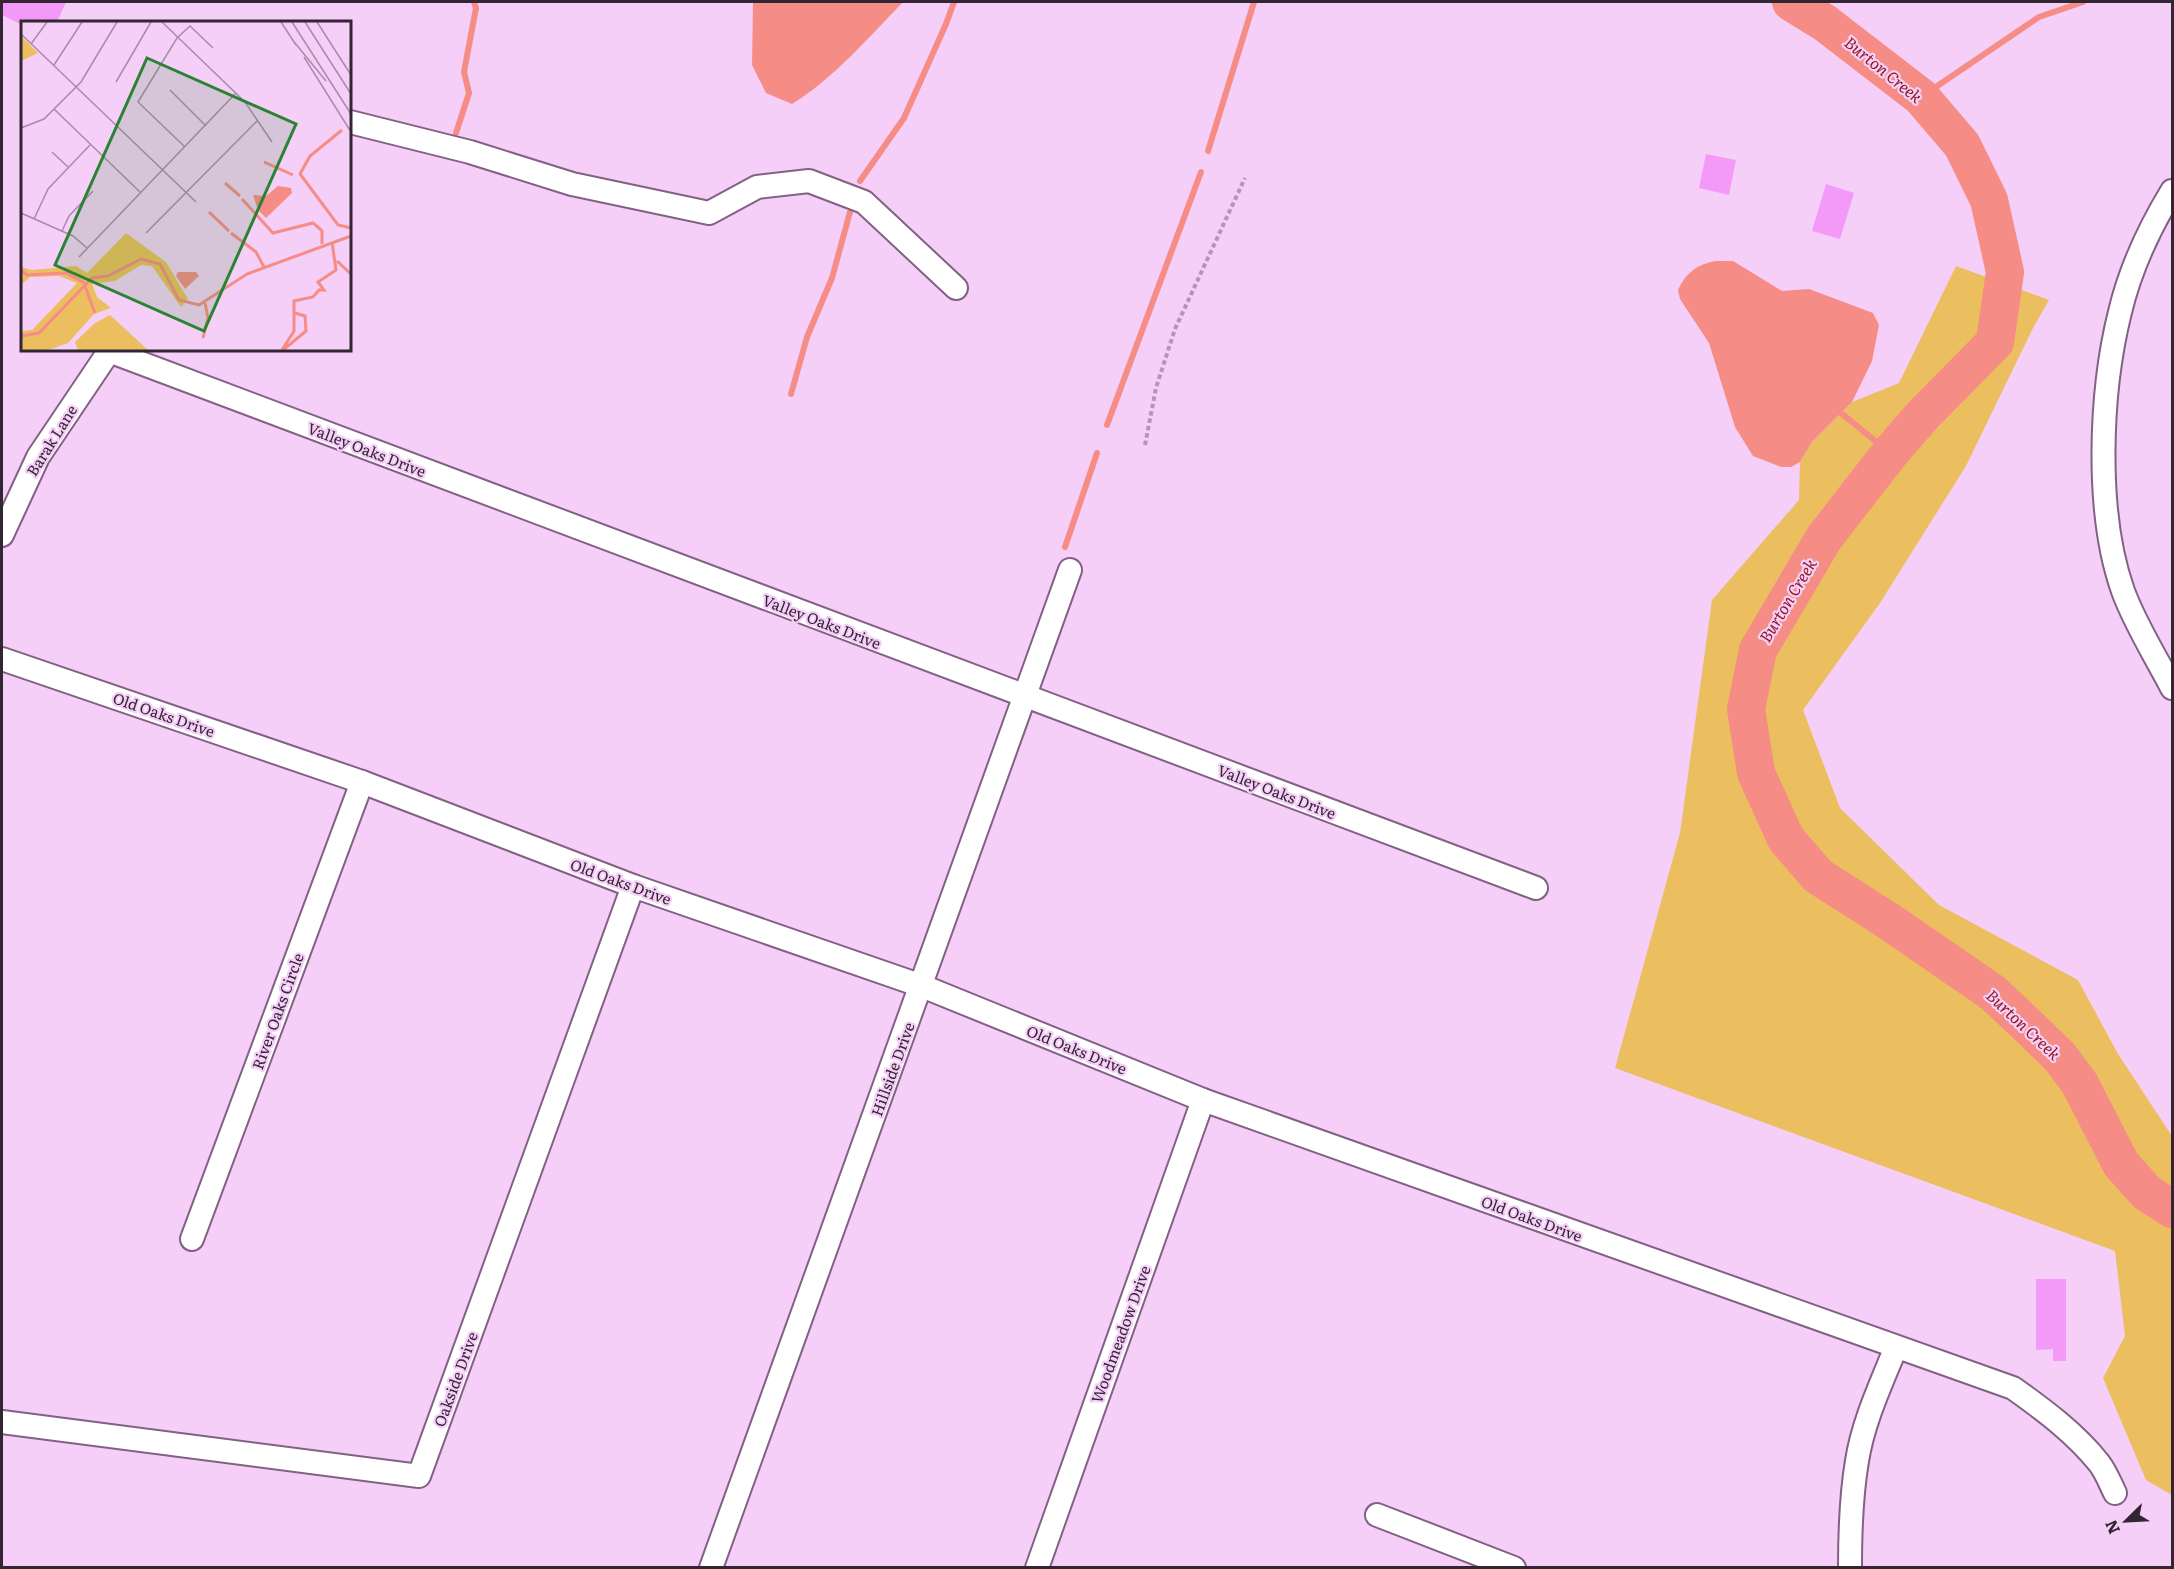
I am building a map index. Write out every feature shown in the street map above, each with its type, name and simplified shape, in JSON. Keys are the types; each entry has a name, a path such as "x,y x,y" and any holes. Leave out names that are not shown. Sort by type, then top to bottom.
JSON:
{"street":[{"path":"351,122 470,152 572,184 709,213 757,187 809,180 864,202 956,288"},
{"path":"2172,191 2145,243 2120,312 2111,359 2103,454 2106,507 2114,558 2123,592 2172,688"},
{"name":"Barak Lane","path":"2,535 38,457 108,351"},
{"name":"Valley Oaks Drive","path":"112,351 1536,888"},
{"name":"Hillside Drive","path":"711,1568 1070,570"},
{"name":"Old Oaks Drive","path":"2,659 362,782 633,886 922,986 1203,1100 2013,1388 2052,1414 2100,1464 2115,1493"},
{"name":"River Oaks Circle","path":"192,1239 362,782"},
{"name":"Oakside Drive","path":"2,1422 419,1476 633,886"},
{"name":"Woodmeadow Drive","path":"1037,1568 1203,1100"},
{"path":"1850,1568 1850,1523 1857,1460 1870,1413 1896,1347"},
{"path":"1377,1515 1514,1568"}],"path":[{"path":"1145,445 1156,388 1175,329 1245,178"}],"shaded area":[{"path":"753,2 903,2 836,70 792,104 766,93 752,65"},
{"path":"1733,261 1782,291 1809,289 1873,313 1879,325 1872,361 1852,402 1812,442 1800,462 1791,467 1781,467 1753,456 1735,427 1709,343 1680,299 1678,290 1688,274 1703,264"},
{"path":"1956,266 2049,300 1966,466 1880,603 1803,710 1840,808 1939,905 2078,980 2118,1054 2172,1136 2172,1495 2146,1480 2103,1378 2125,1336 2115,1251 1615,1068 1680,833 1712,600 1799,500 1800,462 1812,442 1852,402 1899,383"}],"building":[{"path":"2,2 66,2 57,21 21,21 21,24 2,15"},
{"path":"1706,154 1736,160 1729,195 1699,188"},
{"path":"1826,184 1854,193 1840,239 1812,231"},
{"path":"2036,1279 2066,1279 2066,1361 2053,1361 2053,1349 2036,1350"}],"waterway":[{"path":"456,133 469,93 464,72 476,8 474,2"},
{"path":"860,181 904,118 954,2"},
{"path":"1208,151 1254,2"},
{"name":"Burton Creek","path":"1791,2 1825,23 1921,97 1962,145 1989,200 2005,272 1995,342 1922,416 1824,538 1758,650 1746,709 1756,773 1786,839 1818,876 1993,993 2060,1057 2080,1084 2121,1164 2147,1193 2172,1209"},
{"path":"1921,97 2039,17 2083,2"},
{"path":"1107,425 1201,172"},
{"path":"791,394 807,337 832,278 850,212"},
{"path":"1841,413 1890,453"},
{"path":"1065,547 1097,453"}]}
